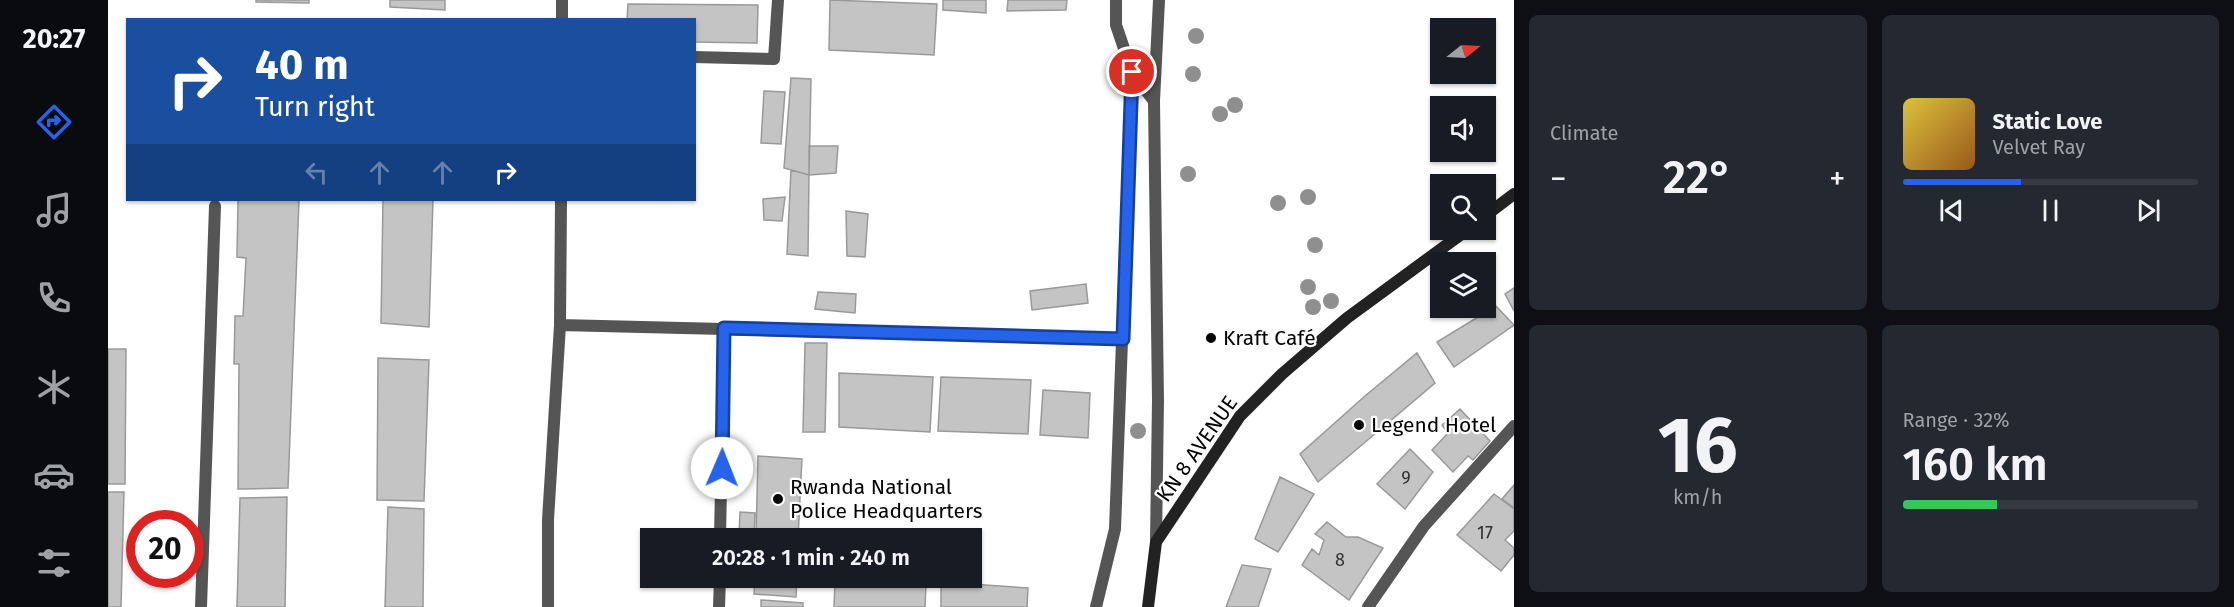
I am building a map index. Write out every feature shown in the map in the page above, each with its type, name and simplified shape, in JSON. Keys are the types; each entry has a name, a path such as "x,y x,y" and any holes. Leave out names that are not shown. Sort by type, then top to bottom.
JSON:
{"main road":[{"path":"1496,208 1514,194"},
{"name":"KN 8 AVENUE","path":"1148,607 1156,542 1240,416 1265,390 1347,318 1453,240"}],"street":[{"path":"562,0 562,18"},
{"path":"696,57 774,59 777,0"},
{"path":"1116,0 1116,25 1132,72 1154,100"},
{"path":"1156,542 1158,399 1154,100 1159,0"},
{"path":"1096,607 1115,528 1132,72"},
{"path":"548,607 548,520 560,325 561,201"},
{"path":"201,607 215,206"},
{"path":"560,325 1123,339"},
{"path":"720,528 724,328"},
{"path":"1368,607 1424,526 1514,426"},
{"path":"719,607 720,588"}],"building":[{"path":"256,0 309,0 309,3 256,2"},
{"path":"390,0 445,0 445,10 390,7"},
{"path":"830,0 937,4 934,55 829,50"},
{"path":"943,0 986,0 986,13 943,10"},
{"path":"1008,0 1067,0 1066,10 1007,11"},
{"path":"628,4 758,5 757,43 696,42 696,18 627,18"},
{"path":"791,78 811,79 809,175 784,168"},
{"path":"764,91 785,92 781,144 761,143"},
{"path":"809,146 838,146 836,173 809,175"},
{"path":"791,170 809,175 808,256 787,254"},
{"path":"785,197 782,221 764,220 763,199"},
{"path":"238,201 299,201 288,488 238,489 239,364 234,364 235,316 243,316 246,258 237,257"},
{"path":"383,201 433,201 429,327 381,323"},
{"path":"846,211 868,214 865,257 847,256"},
{"path":"1086,284 1088,303 1032,310 1030,291"},
{"path":"1514,288 1514,311 1505,294"},
{"path":"818,292 856,294 855,313 815,309"},
{"path":"1496,306 1514,325 1454,367 1437,342 1476,318 1496,318"},
{"path":"805,343 827,343 825,432 803,432"},
{"path":"108,349 126,349 125,484 108,484"},
{"name":"Legend Hotel","path":"1417,353 1435,383 1318,482 1300,454"},
{"path":"378,358 429,360 424,501 377,500"},
{"path":"839,373 933,377 930,432 839,427"},
{"path":"941,377 1031,380 1028,434 938,431"},
{"path":"1043,390 1090,393 1088,438 1040,435"},
{"path":"1460,409 1490,441 1473,460 1468,456 1453,472 1432,450 1448,433 1442,425"},
{"path":"1410,449 1433,472 1405,509 1377,484"},
{"name":"Rwanda National Police Headquarters","path":"758,456 802,459 799,528 756,528"},
{"path":"1280,477 1314,494 1278,552 1255,539"},
{"path":"1514,485 1514,508 1502,499"},
{"path":"108,492 124,492 121,607 108,607"},
{"path":"1494,494 1514,509 1514,531 1505,540 1514,548 1514,555 1501,571 1457,535"},
{"path":"287,497 285,607 237,607 240,498"},
{"path":"388,507 424,509 423,607 385,607"},
{"path":"740,512 755,513 754,528 739,528"},
{"path":"1327,522 1346,537 1358,537 1383,548 1349,600 1302,565 1312,549 1319,555 1324,540 1315,534"},
{"path":"1242,565 1271,569 1258,607 1226,607"},
{"path":"982,585 1028,588 1027,607 941,607 941,588 982,588"},
{"path":"754,588 796,588 796,597 754,594"},
{"path":"835,588 926,588 925,607 834,607"},
{"path":"761,600 803,603 803,607 761,607"}],"place":[{"name":"Kraft Café","path":"1211,338"},
{"name":"Legend Hotel","path":"1359,425"},
{"name":"Rwanda National Police Headquarters","path":"778,499"}],"route":[{"path":"722,468 724,328 1123,339 1132,72"}]}
